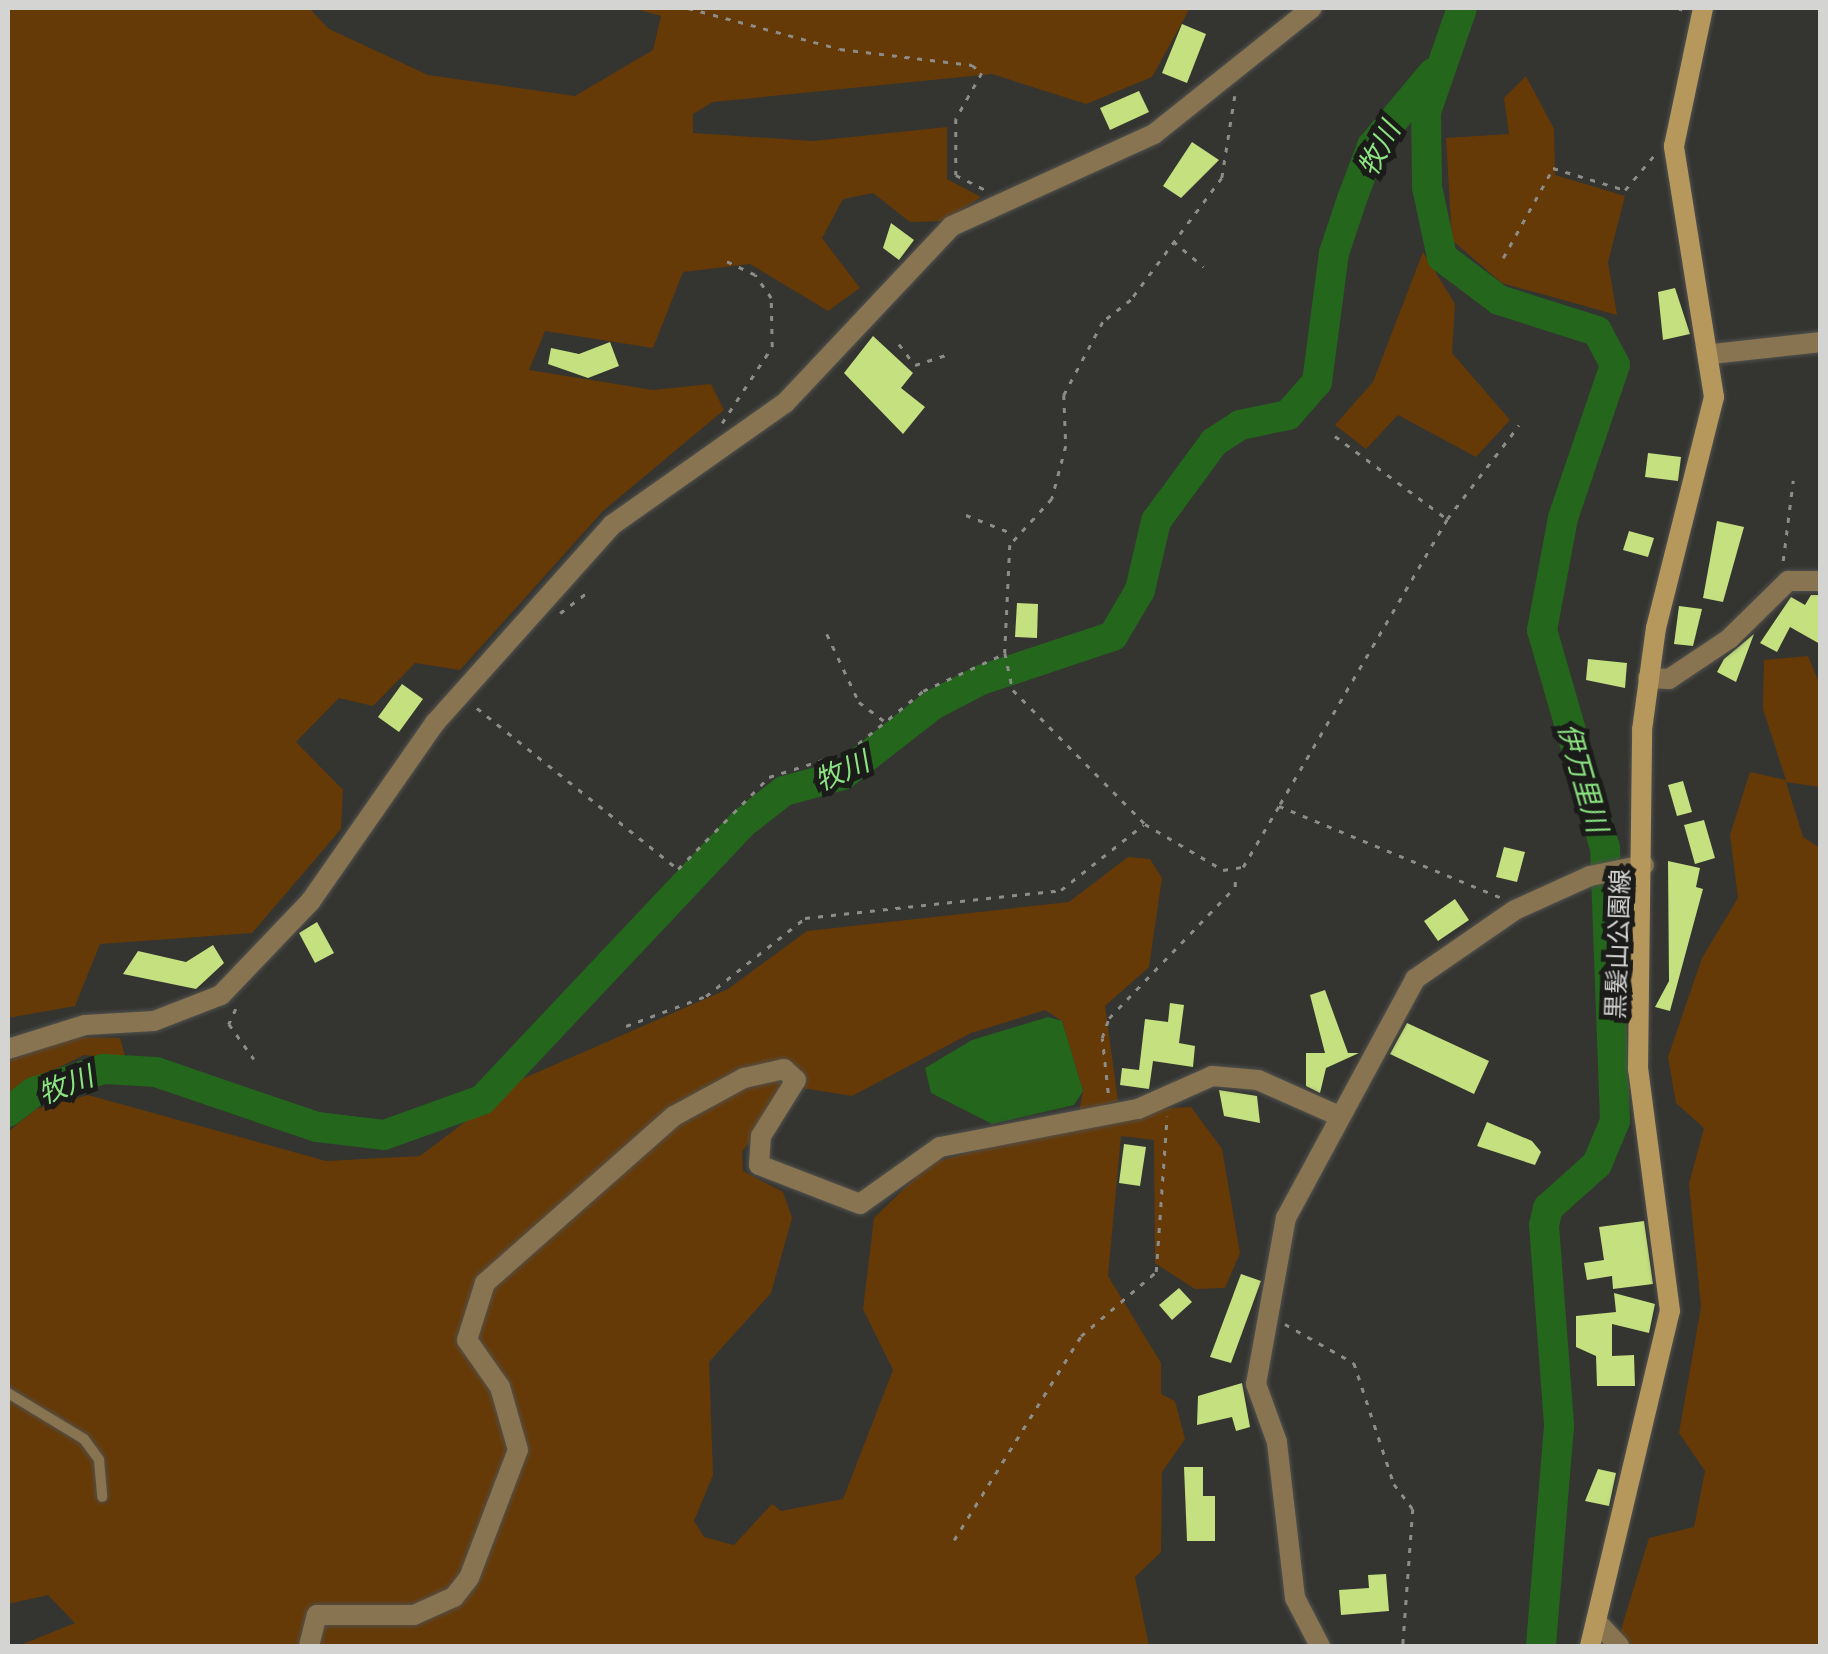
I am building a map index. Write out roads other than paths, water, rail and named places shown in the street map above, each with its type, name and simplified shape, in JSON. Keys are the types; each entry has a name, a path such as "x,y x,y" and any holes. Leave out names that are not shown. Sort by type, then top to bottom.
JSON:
{"main road":[{"name":"黒髪山公園線","path":"1590,1646 1670,1311 1638,1069 1648,678 1708,447 1712,354 1685,246 1674,146 1703,8"}],"street":[{"path":"8,1050 50,1031 188,1012 246,972 342,860 458,695 612,525 785,404 952,226 1154,134 1312,8"},
{"path":"1712,354 1820,342"},
{"path":"1648,678 1670,679 1714,649 1788,582 1820,581"},
{"path":"1320,1646 1294,1598 1277,1442 1256,1384 1286,1218 1404,992 1515,910 1618,866 1644,866"},
{"path":"309,1646 317,1615 414,1614 454,1597 469,1578 518,1450 500,1387 474,1357 466,1324 507,1255 674,1116 744,1078 784,1069 796,1080 792,1094 762,1136 758,1165 860,1204 940,1148 1170,1100 1232,1074 1339,1116"},
{"path":"1596,1622 1620,1646"}],"lane":[{"path":"8,1393 84,1439 99,1460 102,1497"}],"waterway":[{"name":"伊万里川","path":"1462,8 1426,112 1427,187 1442,257 1499,300 1597,331 1615,365 1563,518 1542,630 1605,848 1615,1121 1597,1164 1548,1208 1544,1225 1559,1426 1541,1646"},
{"name":"牧川","path":"8,1112 34,1092 103,1069 156,1072 317,1127 384,1135 482,1100 743,823 784,791 843,775 933,705 981,680 1113,636 1140,590 1156,521 1214,442 1240,425 1288,415 1317,382 1334,253 1352,199 1372,146 1433,73"}]}
